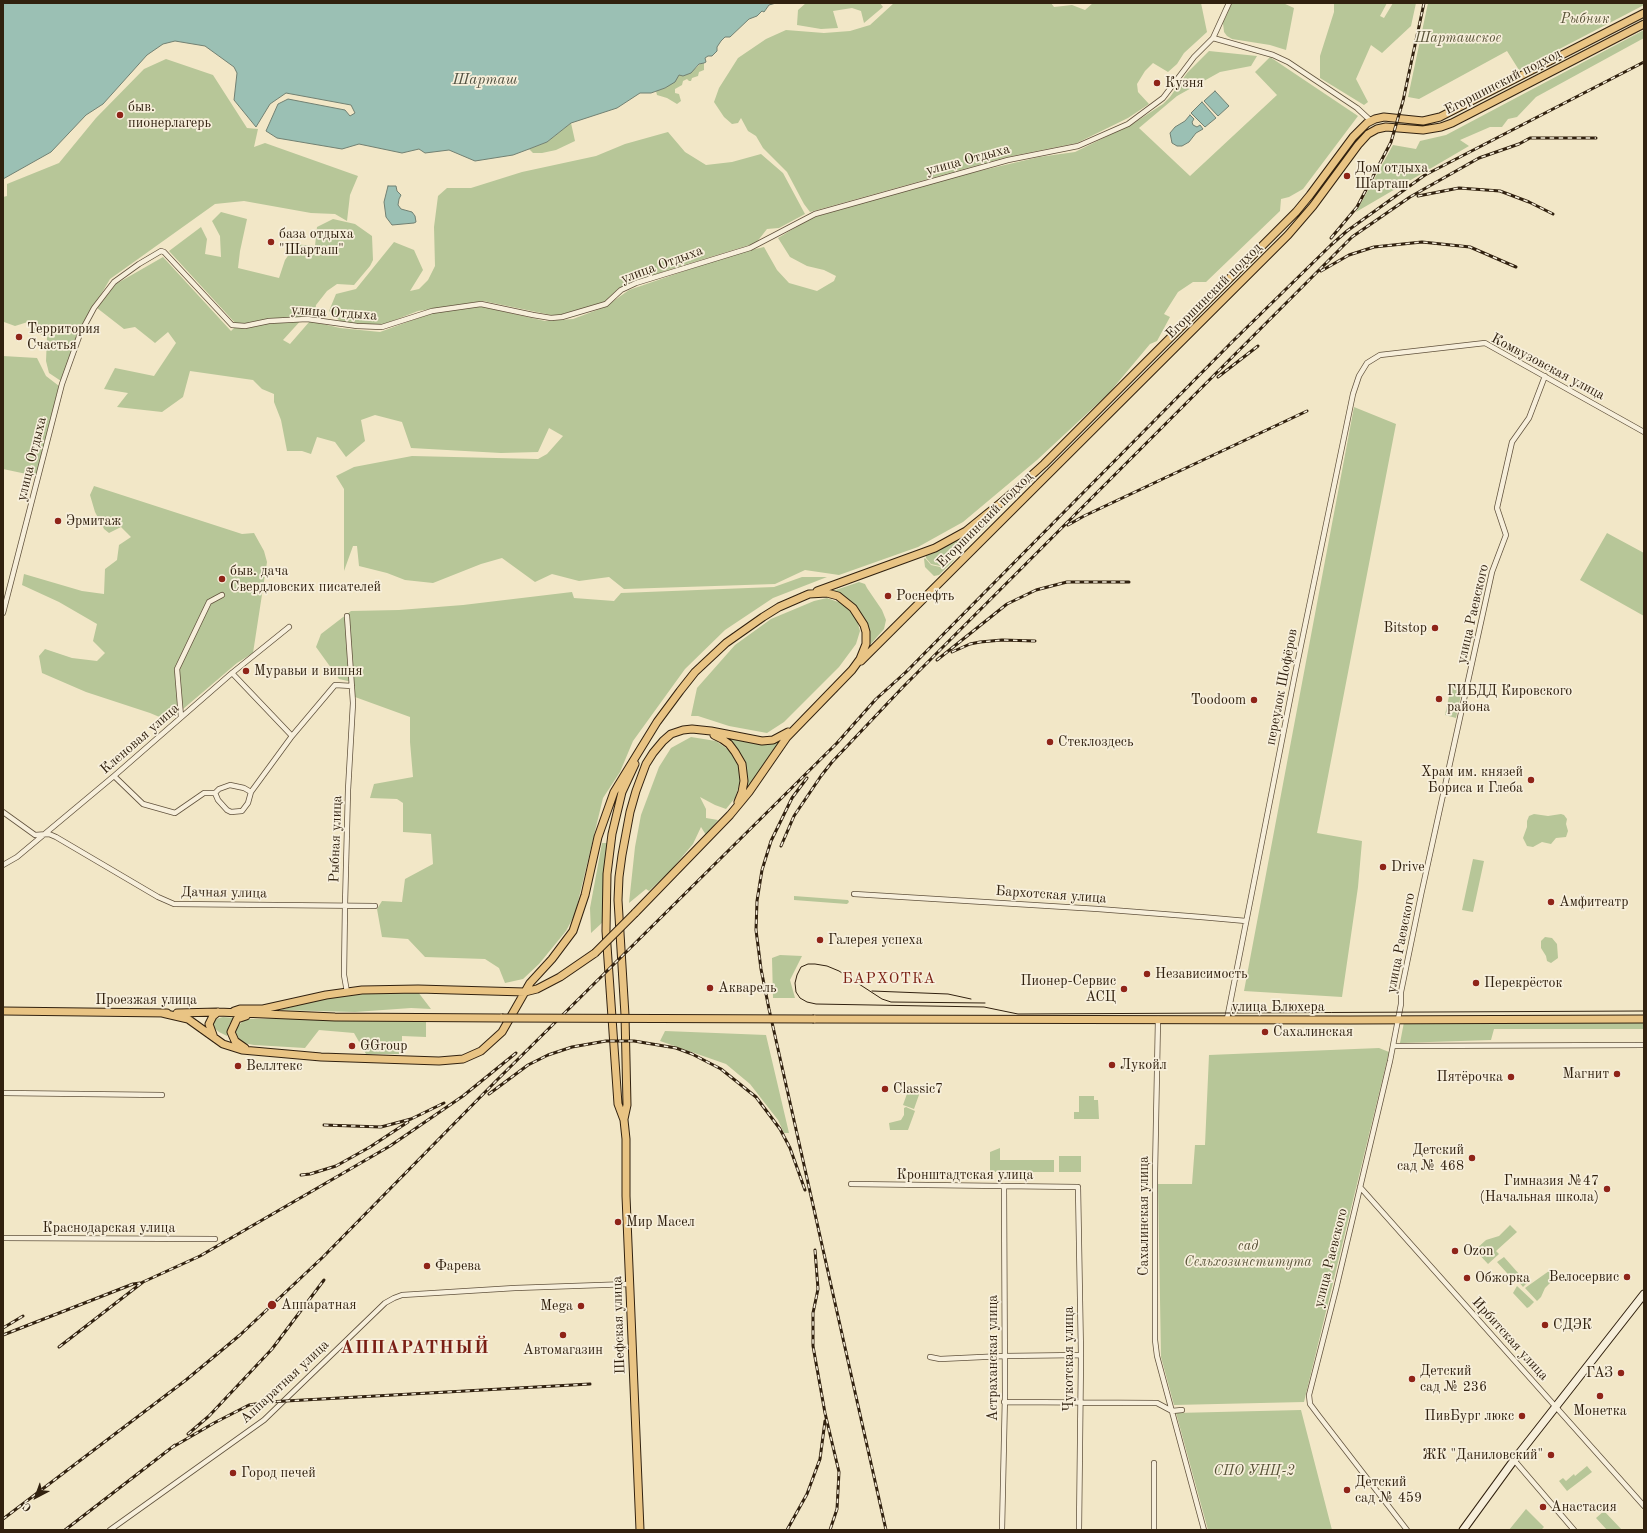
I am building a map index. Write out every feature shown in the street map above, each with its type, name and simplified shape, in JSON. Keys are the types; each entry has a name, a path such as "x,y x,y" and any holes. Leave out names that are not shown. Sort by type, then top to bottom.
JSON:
{"main road":[{"name":"Егоршинский подход","path":"644,743 670,704 695,672 712,655 752,623 779,607 809,594 935,548 966,531 1002,501 1044,464 1296,212 1353,137 1371,120 1384,117 1423,121 1440,117 1644,13"},
{"name":"Егоршинский подход","path":"852,670 1288,235 1317,201 1358,145 1368,134 1377,129 1386,127 1423,130 1452,124 1644,24"},
{"path":"624,1120 627,1105 625,1023 618,900 625,834 636,791 653,753 663,740 675,733 686,730 698,730 766,741 782,736 795,726 852,670 863,654 866,644 866,632 862,619 854,608 838,596 827,593 809,594"},
{"path":"226,1013 240,1009 265,1008 347,992 418,989 526,992 537,989 560,978 595,953 730,815 749,792 795,726"},
{"path":"698,730 722,739 736,752 742,764 744,787 741,797 730,815"},
{"path":"162,1013 188,1018 228,1046 255,1051 364,1059 439,1061 463,1059 481,1051 502,1032 534,978 552,959 573,931 580,911 598,837 610,801 620,780 644,743"},
{"path":"624,1120 618,1104 606,931 607,874 612,834 622,792 644,743"},
{"name":"Проезжая улица","path":"3,1011 162,1013 218,1012 259,1015 335,1017 912,1019"},
{"path":"215,1038 209,1024 213,1016 218,1012"},
{"path":"255,1051 243,1047 235,1042 231,1032 237,1019 259,1015"},
{"name":"улица Блюхера","path":"912,1019 1398,1020 1644,1018"},
{"name":"Шефская улица","path":"624,1120 640,1530"}],"street":[{"name":"улица Отдыха","path":"3,613 62,384 80,334 94,308 114,282 139,264 161,251 164,252 232,325 246,326 269,321 307,319 357,326 382,327 432,311 481,304 551,318 562,317 606,304 621,290 636,283 750,248 815,214 1008,160 1078,146 1128,124 1163,98 1194,57 1213,38 1230,3"},
{"path":"1213,38 1273,55 1288,62 1371,120"},
{"name":"Комвузовская улица","path":"1367,363 1380,355 1485,343 1644,432"},
{"name":"переулок Шофёров","path":"1227,1019 1353,394 1359,376 1367,363"},
{"name":"улица Раевского","path":"1407,1530 1310,1404 1309,1395 1312,1378 1336,1289 1390,1061 1398,1020 1401,992 1492,572 1506,535 1497,508 1512,442 1529,418 1545,376"},
{"path":"182,717 177,669 209,602 222,595"},
{"name":"Рыбная улица","path":"347,616 353,703 348,790 345,905 344,975 347,992"},
{"name":"Кленовая улица","path":"3,866 114,776 232,673 289,627"},
{"path":"232,673 292,736"},
{"path":"215,793 218,800 227,810 231,812 238,813 245,808 251,792 292,736 335,685 352,686"},
{"path":"114,776 143,804 175,813 204,793 215,793"},
{"path":"215,793 219,788 230,785 244,788 251,792"},
{"name":"Дачная улица","path":"3,812 35,835 49,834 56,837 158,897 174,904 375,906"},
{"name":"Бархотская улица","path":"854,894 1098,909 1246,921"},
{"name":"Сахалинская улица","path":"1158,1019 1155,1173 1155,1340 1157,1356 1204,1530"},
{"path":"1393,1046 1644,1045"},
{"path":"3,1093 162,1095"},
{"name":"Кронштадтская улица","path":"851,1184 1078,1187"},
{"name":"Астраханская улица","path":"1002,1530 1004,1402 1004,1186"},
{"name":"Чукотская улица","path":"1078,1187 1081,1355 1079,1530"},
{"name":"Ирбитская улица","path":"1360,1187 1644,1506"},
{"name":"Краснодарская улица","path":"3,1238 215,1239"},
{"name":"Аппаратная улица","path":"110,1530 264,1420 385,1303 394,1298 402,1295 515,1288 630,1284"},
{"path":"1463,1530 1514,1460 1644,1294"},
{"path":"930,1357 940,1359 1081,1355"},
{"path":"1004,1402 1157,1403 1172,1410 1182,1410"},
{"path":"1514,1460 1574,1530"},
{"path":"1154,1463 1154,1530"}],"green space":[{"path":"806,3 880,3 883,7 864,23 861,11 852,8 833,11 838,28 821,29 797,25 798,10"},
{"path":"894,3 1051,3 1054,7 1072,5 1085,10 1093,3 1201,3 1207,32 1184,53 1177,64 1168,72 1153,63 1145,71 1137,84 1138,92 1149,104 1128,118 1077,143 1007,157 810,212 804,204 787,172 763,148 756,136 748,131 741,118 738,123 732,124 724,117 714,102 719,88 738,58 766,39 786,30 824,33 850,31 870,25"},
{"path":"1232,3 1283,3 1294,8 1286,50 1270,45 1232,39 1227,36 1224,32 1223,23"},
{"path":"1334,3 1387,3 1380,16 1384,18 1393,3 1416,3 1411,26 1382,53 1371,45 1356,79 1368,102 1364,105 1320,78 1320,56 1334,12"},
{"name":"Шарташское","path":"1428,3 1644,3 1644,5 1519,70 1507,51 1419,99 1408,97"},
{"path":"1644,30 1644,38 1536,97 1517,117 1508,119 1502,127 1490,127 1460,140 1469,146 1356,212 1393,145 1416,149 1420,141 1446,135"},
{"path":"1209,51 1257,56 1251,66 1220,72 1177,96 1139,128 1190,176 1277,95 1255,72 1270,57 1358,116 1303,189 1289,197 1281,199 1280,211 1206,282 1193,282 1178,292 1164,314 1170,317 1157,341 1150,344 1109,393 1037,460 963,522 918,547 839,575 805,570 775,584 624,589 609,577 579,581 552,574 535,582 502,558 481,564 433,583 405,580 387,573 359,566 357,546 353,546 344,571 344,489 336,476 354,467 412,456 538,459 547,454 563,436 549,428 538,452 501,453 411,448 402,422 375,415 361,420 365,441 346,457 335,442 317,437 311,454 302,451 287,451 281,420 274,402 274,394 262,389 253,380 190,371 183,397 162,412 117,407 128,393 104,389 115,368 154,376 176,343 168,332 155,343 135,327 124,329 97,308 116,284 163,257 231,331 237,325 169,251 201,227 207,239 205,254 221,257 220,236 212,221 221,212 247,219 238,268 279,278 285,260 294,244 315,246 317,227 333,219 355,224 372,236 373,260 370,266 354,285 337,284 327,291 316,305 315,314 304,317 283,340 290,344 310,321 340,328 380,332 432,313 479,306 545,321 573,319 605,307 629,290 734,254 764,247 777,270 789,283 817,291 834,281 836,276 824,270 807,266 790,257 778,238 811,218 941,180 1039,157 1075,152 1134,123 1163,104 1170,97 1187,73"},
{"path":"166,59 213,75 247,128 258,129 254,147 265,143 358,176 350,195 347,221 335,214 311,213 244,201 215,204 110,279 77,336 61,381 49,373 46,361 47,337 33,332 34,320 15,326 4,322 3,324 3,197 7,196 7,184 59,163 96,118 144,69"},
{"path":"704,63 704,70 699,72 698,76 692,78 691,81 687,79 683,81 682,85 675,89 675,93 679,94 681,101 677,104 667,98 657,95 656,91 665,88 679,75"},
{"path":"571,123 575,141 556,150 542,153 533,153 529,149 547,142"},
{"path":"668,132 685,152 706,165 732,162 761,154 783,173 805,214 779,228 767,229 756,243 668,270 619,288 605,302 556,316 483,301 418,311 382,325 341,322 329,311 336,294 356,289 394,242 414,250 423,270 410,291 419,289 428,280 435,266 434,227 438,196 447,188 471,188 522,172 596,156 625,144"},
{"path":"3,356 37,358 46,376 59,386 36,476 3,469"},
{"path":"1354,407 1396,424 1317,833 1362,841 1358,887 1342,997 1244,991"},
{"path":"94,486 242,534 254,533 264,551 267,562 253,653 237,663 169,721 150,713 86,692 42,673 39,656 45,649 72,658 97,661 105,653 93,641 97,624 59,602 22,585 24,574 82,591 104,594 105,569 117,560 119,545 131,537 121,527 109,533 104,529 95,512 90,495"},
{"path":"987,520 988,525 953,558 940,566 931,564 926,558 926,555"},
{"path":"1607,533 1644,553 1644,616 1580,580"},
{"path":"925,558 931,565 940,567 952,559 954,560 939,575 934,576 925,567"},
{"path":"802,577 827,577 773,598 725,630 685,669 633,741 620,772 603,798 575,914 566,931 539,964 523,979 505,983 499,968 485,959 425,957 408,939 382,937 377,909 382,901 402,902 405,879 433,864 431,834 403,832 403,803 397,799 370,798 374,784 413,777 410,742 410,717 355,697 352,682 339,679 316,647 321,634 351,611 399,610 463,605 572,592 574,598 614,601 621,593 774,587"},
{"path":"859,582 865,584 882,610 886,620 884,629 869,646 868,628 861,613 852,602 833,591"},
{"path":"827,598 841,603 856,616 860,631 856,644 839,667 784,722 767,733 729,726 698,716 691,716 697,688 735,645 771,619 814,601"},
{"path":"1451,687 1462,690 1456,718 1445,715"},
{"path":"711,731 757,741 788,732 739,805 744,787 739,757"},
{"path":"691,737 716,741 729,750 739,765 741,779 735,798 726,809 700,797 706,809 706,818 718,820 706,835 701,827 693,844 671,870 649,891 646,889 629,903 635,847 641,815 659,767 671,748"},
{"path":"1534,814 1548,816 1564,815 1567,819 1566,824 1568,831 1566,837 1556,838 1551,844 1542,842 1533,847 1527,846 1523,838 1529,816"},
{"path":"602,843 609,843 604,921 591,933 590,908"},
{"path":"1473,859 1484,861 1473,912 1462,910"},
{"path":"794,896 848,900 849,902 847,904 794,900"},
{"path":"1545,937 1552,938 1557,944 1558,958 1551,963 1547,961 1541,948 1541,941"},
{"path":"780,955 802,956 790,980 795,998 773,998 772,958"},
{"path":"384,992 418,992 431,1009 411,1008 355,1012 279,1010 333,997"},
{"path":"223,1017 234,1018 229,1025 227,1036 214,1028 213,1023 216,1019"},
{"path":"347,1017 426,1020 426,1037 402,1036 402,1054 366,1054 354,1033 319,1030 305,1048 254,1045 243,1043 237,1039 236,1028 245,1019"},
{"path":"1404,1022 1644,1022 1644,1029 1494,1029 1491,1040 1400,1043"},
{"path":"665,1031 766,1035 789,1133 784,1133 778,1120 750,1084 726,1064 660,1041"},
{"name":"сад Сельхозинститута","path":"1379,1048 1389,1052 1304,1402 1174,1405 1161,1357 1158,1184 1192,1184 1195,1145 1205,1145 1209,1055"},
{"path":"909,1088 920,1092 914,1109 903,1105"},
{"path":"1079,1096 1094,1096 1094,1100 1098,1100 1099,1119 1074,1119 1074,1112 1079,1112"},
{"path":"906,1107 915,1111 908,1130 890,1130 889,1123 901,1120 904,1115 904,1108"},
{"path":"1000,1148 1000,1160 1054,1160 1054,1172 990,1172 990,1152"},
{"path":"1059,1156 1081,1156 1081,1172 1059,1172"},
{"path":"1510,1225 1517,1232 1496,1251 1499,1254 1488,1264 1475,1250 1486,1240 1499,1236"},
{"path":"1504,1257 1527,1283 1523,1287 1519,1282 1516,1283 1497,1262"},
{"path":"1549,1271 1555,1278 1545,1288 1541,1297 1537,1301 1525,1288"},
{"path":"1517,1286 1534,1302 1529,1307 1527,1308 1513,1293"},
{"name":"СПО УНЦ-2","path":"1301,1410 1332,1530 1208,1530 1176,1413"},
{"path":"1587,1466 1592,1472 1567,1491 1559,1481 1563,1478 1566,1481"},
{"path":"1526,1509 1544,1527 1541,1530 1509,1530"},
{"path":"1604,1511 1622,1530 1607,1530 1596,1518"}],"water":[{"name":"Шарташ","path":"3,3 776,3 769,5 764,12 762,11 757,16 749,19 730,37 725,37 717,47 717,51 712,56 705,58 706,62 699,64 691,73 683,76 679,75 675,82 665,88 651,93 640,93 617,108 571,123 547,142 529,149 513,155 475,161 449,150 425,153 419,149 402,153 359,144 342,149 277,138 266,131 278,104 288,99 345,110 350,116 355,113 351,105 286,93 270,104 256,127 234,100 237,73 234,67 205,46 175,41 163,44 147,55 103,104 86,115 51,152 3,179"},
{"path":"1215,91 1229,106 1218,116 1204,101"},
{"path":"1202,102 1216,118 1205,127 1191,113"},
{"path":"1190,115 1194,119 1192,122 1193,125 1197,127 1200,125 1203,129 1196,133 1189,142 1182,146 1177,146 1172,143 1170,133"},
{"path":"388,186 396,186 397,191 401,195 398,205 401,209 412,212 415,216 416,222 392,225 386,217 384,202"}],"tram line":[{"path":"985,1003 891,1002 882,999 839,971 827,966 815,964 808,964 801,967 795,983 796,992 800,998 807,1002 816,1004 984,1007 1018,1014 1644,1011"},
{"path":"872,991 948,994 971,999"}],"railway":[{"path":"1331,238 1357,207 1391,142 1403,101 1424,3"},
{"path":"3,1519 186,1380 240,1335 323,1257 496,1081 837,743 876,699 906,672 1233,341 1331,245 1347,231 1425,175 1644,62"},
{"path":"781,846 794,816 832,762 903,687 1352,237 1410,197 1479,158 1519,144 1530,138 1596,138"},
{"path":"1418,196 1459,188 1500,191 1529,202 1553,214"},
{"path":"1321,271 1349,255 1374,247 1422,242 1470,247 1516,267"},
{"path":"1218,377 1258,346"},
{"path":"1068,525 1084,516 1307,411"},
{"path":"937,660 1007,604 1036,590 1067,582 1129,582"},
{"path":"952,652 970,644 980,642 1002,640 1035,641"},
{"path":"807,778 792,798 771,841 762,870 757,901 756,930 761,969 769,1009 886,1530"},
{"path":"489,1094 528,1065 548,1055 572,1047 606,1041 634,1041 676,1048 692,1054 721,1069 756,1097 780,1129 790,1148 805,1190"},
{"path":"59,1347 143,1282 200,1256 390,1146 463,1096 516,1053"},
{"path":"324,1125 381,1127 411,1119 444,1103"},
{"path":"301,1175 310,1174 336,1166 370,1147 408,1122"},
{"path":"815,1250 818,1289 813,1313 813,1346 825,1413 839,1472 837,1509 830,1530"},
{"path":"188,1434 209,1416 272,1349 324,1280"},
{"path":"3,1335 133,1284 140,1283"},
{"path":"3,1328 23,1316"},
{"path":"171,1448 249,1405 268,1402 590,1384"},
{"path":"787,1530 807,1494 820,1459 825,1421"},
{"path":"65,1530 175,1445"}],"place":[{"name":"Кузня","path":"1157,83"},
{"name":"быв. пионерлагерь","path":"120,115"},
{"name":"Дом отдыха Шарташ","path":"1347,176"},
{"name":"база отдыха \"Шарташ\"","path":"271,242"},
{"name":"Территория Счастья","path":"19,337"},
{"name":"Эрмитаж","path":"58,521"},
{"name":"быв. дача Свердловских писателей","path":"222,579"},
{"name":"Роснефть","path":"888,596"},
{"name":"Bitstop","path":"1435,628"},
{"name":"Муравьи и вишня","path":"246,671"},
{"name":"ГИБДД Кировского района","path":"1439,699"},
{"name":"Toodoom","path":"1254,700"},
{"name":"Стеклоздесь","path":"1050,742"},
{"name":"Храм им. князей Бориса и Глеба","path":"1531,780"},
{"name":"Drive","path":"1383,867"},
{"name":"Амфитеатр","path":"1551,902"},
{"name":"Галерея успеха","path":"820,940"},
{"name":"Независимость","path":"1147,974"},
{"name":"Перекрёсток","path":"1476,983"},
{"name":"Акварель","path":"710,988"},
{"name":"Пионер-Сервис АСЦ","path":"1124,989"},
{"name":"Сахалинская","path":"1265,1032"},
{"name":"GGroup","path":"352,1046"},
{"name":"Лукойл","path":"1112,1065"},
{"name":"Веллтекс","path":"238,1066"},
{"name":"Магнит","path":"1617,1074"},
{"name":"Пятёрочка","path":"1511,1077"},
{"name":"Classic7","path":"885,1089"},
{"name":"Детский сад № 468","path":"1472,1158"},
{"name":"Гимназия №47 (Начальная школа)","path":"1607,1189"},
{"name":"Мир Масел","path":"618,1222"},
{"name":"Ozon","path":"1455,1251"},
{"name":"Фарева","path":"427,1266"},
{"name":"Велосервис","path":"1627,1277"},
{"name":"Обжорка","path":"1467,1278"},
{"name":"Аппаратная","path":"272,1305"},
{"name":"Mega","path":"581,1306"},
{"name":"СДЭК","path":"1545,1325"},
{"name":"Автомагазин","path":"563,1335"},
{"name":"ГАЗ","path":"1621,1373"},
{"name":"Детский сад № 236","path":"1412,1379"},
{"name":"Монетка","path":"1600,1396"},
{"name":"ПивБург люкс","path":"1522,1416"},
{"name":"ЖК \"Даниловский\"","path":"1551,1455"},
{"name":"Город печей","path":"233,1473"},
{"name":"Детский сад № 459","path":"1347,1490"},
{"name":"Анастасия","path":"1543,1507"}],"district":[{"name":"БАРХОТКА","path":"889,979"},
{"name":"АППАРАТНЫЙ","path":"415,1348"}],"park label":[{"name":"Рыбник","path":"1585,19"}]}
